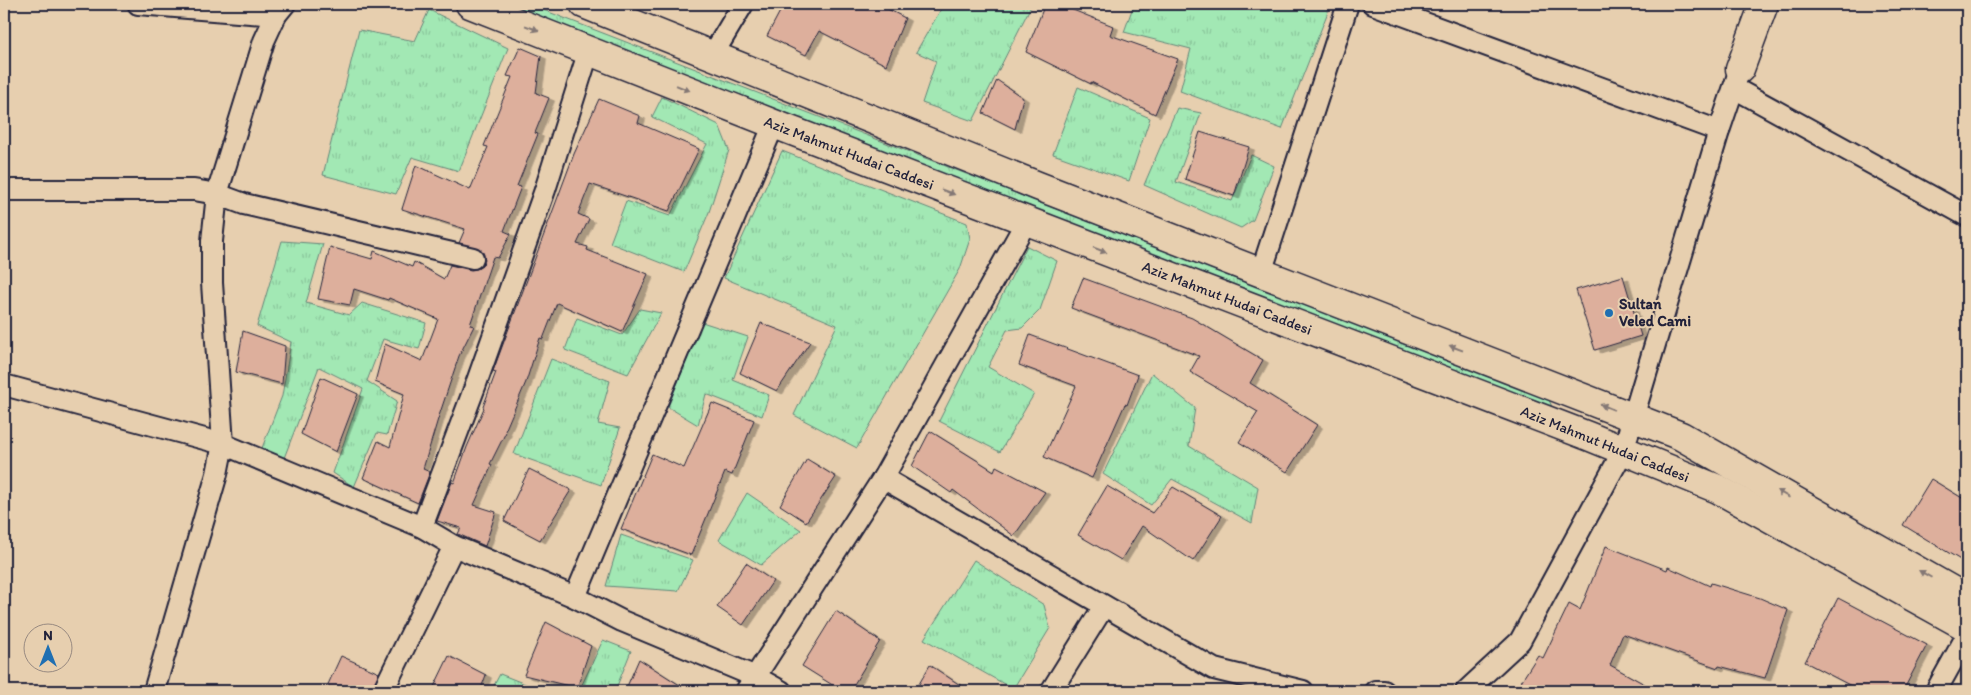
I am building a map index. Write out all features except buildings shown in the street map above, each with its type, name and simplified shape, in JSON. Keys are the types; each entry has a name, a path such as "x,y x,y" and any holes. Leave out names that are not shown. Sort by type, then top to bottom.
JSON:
{"street":[{"path":"138,4 281,9 264,41 217,194 212,241 212,283 223,444 217,474 154,691"},
{"name":"Aziz Mahmut Hudai Caddesi","path":"470,4 1026,222 1623,450 1718,489 1967,627"},
{"path":"584,4 1038,186 1681,436 1967,598"},
{"path":"712,56 743,4"},
{"path":"1261,273 1348,4"},
{"path":"1373,4 1719,131"},
{"path":"1737,78 1754,4"},
{"path":"1466,691 1520,641 1623,450 1719,131 1764,4"},
{"path":"422,527 476,384 541,199 589,50"},
{"path":"1737,78 1967,216"},
{"path":"575,597 774,124"},
{"path":"4,190 194,190 217,194 244,204 473,258"},
{"path":"751,684 883,478 1026,222"},
{"path":"4,385 223,444 422,527 454,546 575,597 751,684 781,691"},
{"path":"883,478 1214,669 1303,691"},
{"path":"383,691 454,546"},
{"path":"1052,691 1104,606"},
{"path":"1936,691 1967,634"},
{"path":"1375,691 1384,691"}],"green space":[{"path":"506,4 528,4 1549,400 1552,407 1549,410"},
{"path":"944,4 1032,4 973,121 922,103 936,61 916,52"},
{"path":"1134,4 1331,4 1282,129 1180,91 1191,49 1124,32"},
{"path":"429,10 508,48 459,171 412,157 396,194 323,175 359,30 415,41"},
{"path":"1078,87 1150,118 1129,181 1053,154"},
{"path":"662,97 719,125 729,150 709,212 684,272 610,243 626,201 670,216 707,144 652,117"},
{"path":"1177,108 1201,113 1176,182 1232,201 1251,155 1274,166 1253,220 1241,228 1144,185"},
{"path":"782,151 967,223 970,239 960,269 857,448 794,415 837,325 724,278"},
{"path":"282,241 323,244 306,303 349,315 362,303 426,323 419,349 383,339 367,381 397,401 387,435 377,433 354,487 333,473 363,389 319,367 284,458 262,448 282,396 291,342 257,326"},
{"path":"1027,246 1057,261 1040,310 1022,328 1007,330 988,367 1034,394 1000,452 939,421"},
{"path":"640,309 661,313 628,374 565,350 577,318 622,335"},
{"path":"702,322 748,337 733,380 769,395 762,416 706,394 698,425 668,407"},
{"path":"551,359 610,381 598,424 620,428 601,485 514,454"},
{"path":"1152,373 1195,408 1189,446 1258,487 1252,523 1172,479 1151,505 1103,474"},
{"path":"747,493 801,530 761,565 719,540"},
{"path":"621,535 693,560 678,591 606,586"},
{"path":"974,560 1044,605 1050,628 1013,689 924,639"},
{"path":"603,640 631,651 615,691 579,691"},
{"path":"500,674 543,691 491,691"}],"place":[{"name":"Sultan Veled Cami","path":"1609,313"}]}
